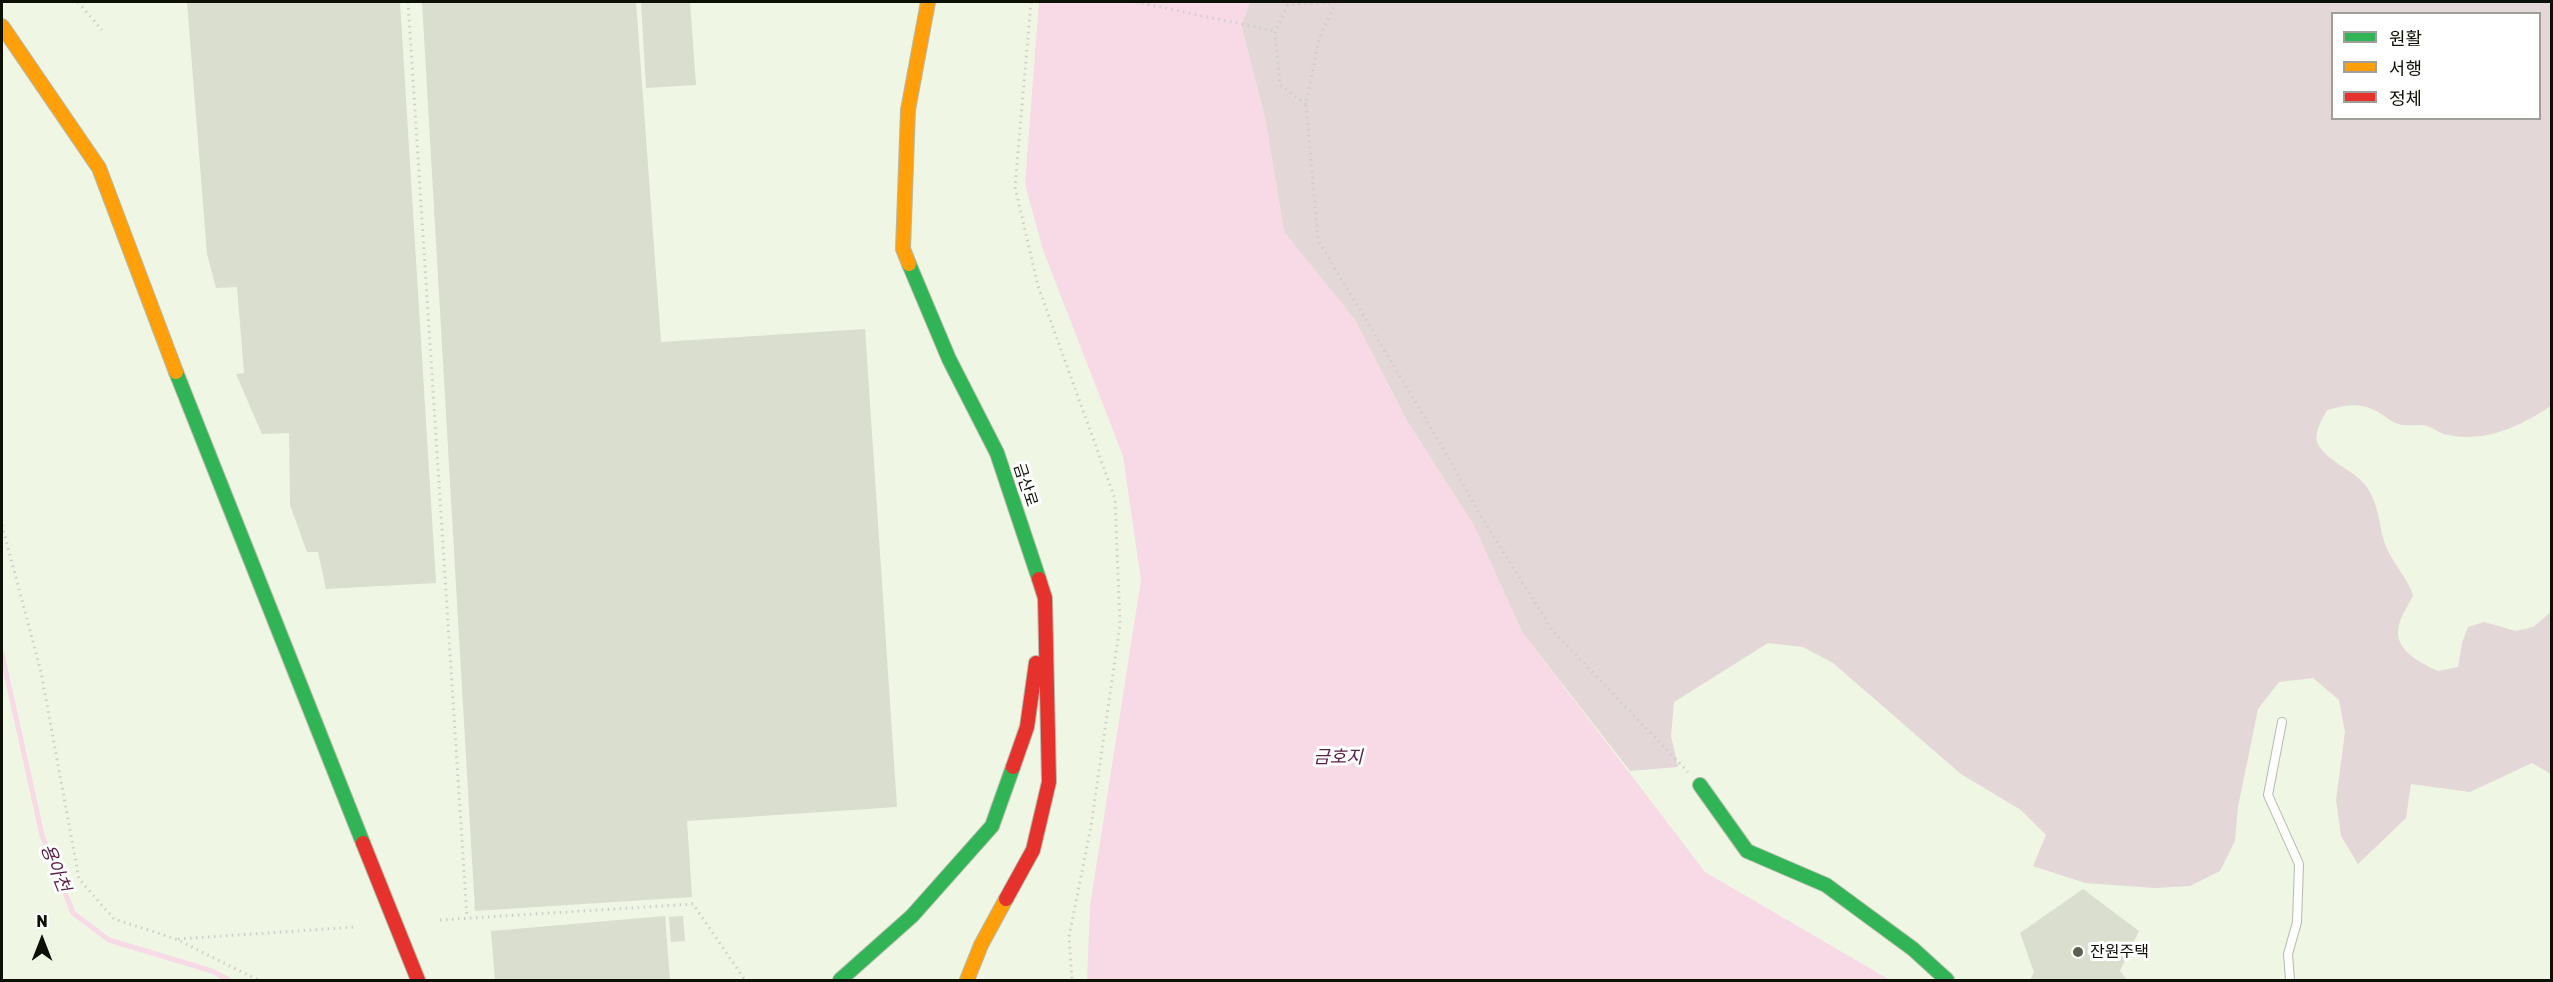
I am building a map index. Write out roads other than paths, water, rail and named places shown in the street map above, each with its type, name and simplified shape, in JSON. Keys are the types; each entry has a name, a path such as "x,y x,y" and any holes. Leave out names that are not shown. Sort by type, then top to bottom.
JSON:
{"street":[{"name":"금산로","path":"928,2 908,110 903,249 949,359 998,453 1045,598 1048,782 1033,850 981,945 967,981"},
{"path":"2,26 99,168 192,414 418,981"},
{"path":"840,981 912,916 992,826 1027,726 1045,598"},
{"path":"1700,785 1747,851 1826,885 1913,949 1947,981"}],"lane":[{"path":"2282,722 2268,795 2299,864 2297,922 2288,954 2290,981"}],"water":[{"name":"금호지","path":"1039,2 1250,2 1241,25 1265,118 1284,232 1355,320 1407,421 1473,524 1522,632 1705,872 1890,980 1087,980 1090,906 1141,580 1123,456 1043,250 1025,184"}],"waterway":[{"name":"용아천","path":"2,654 42,835 73,913 109,940 212,971 229,980"}],"place":[{"name":"잔원주택","path":"2078,952"}]}
